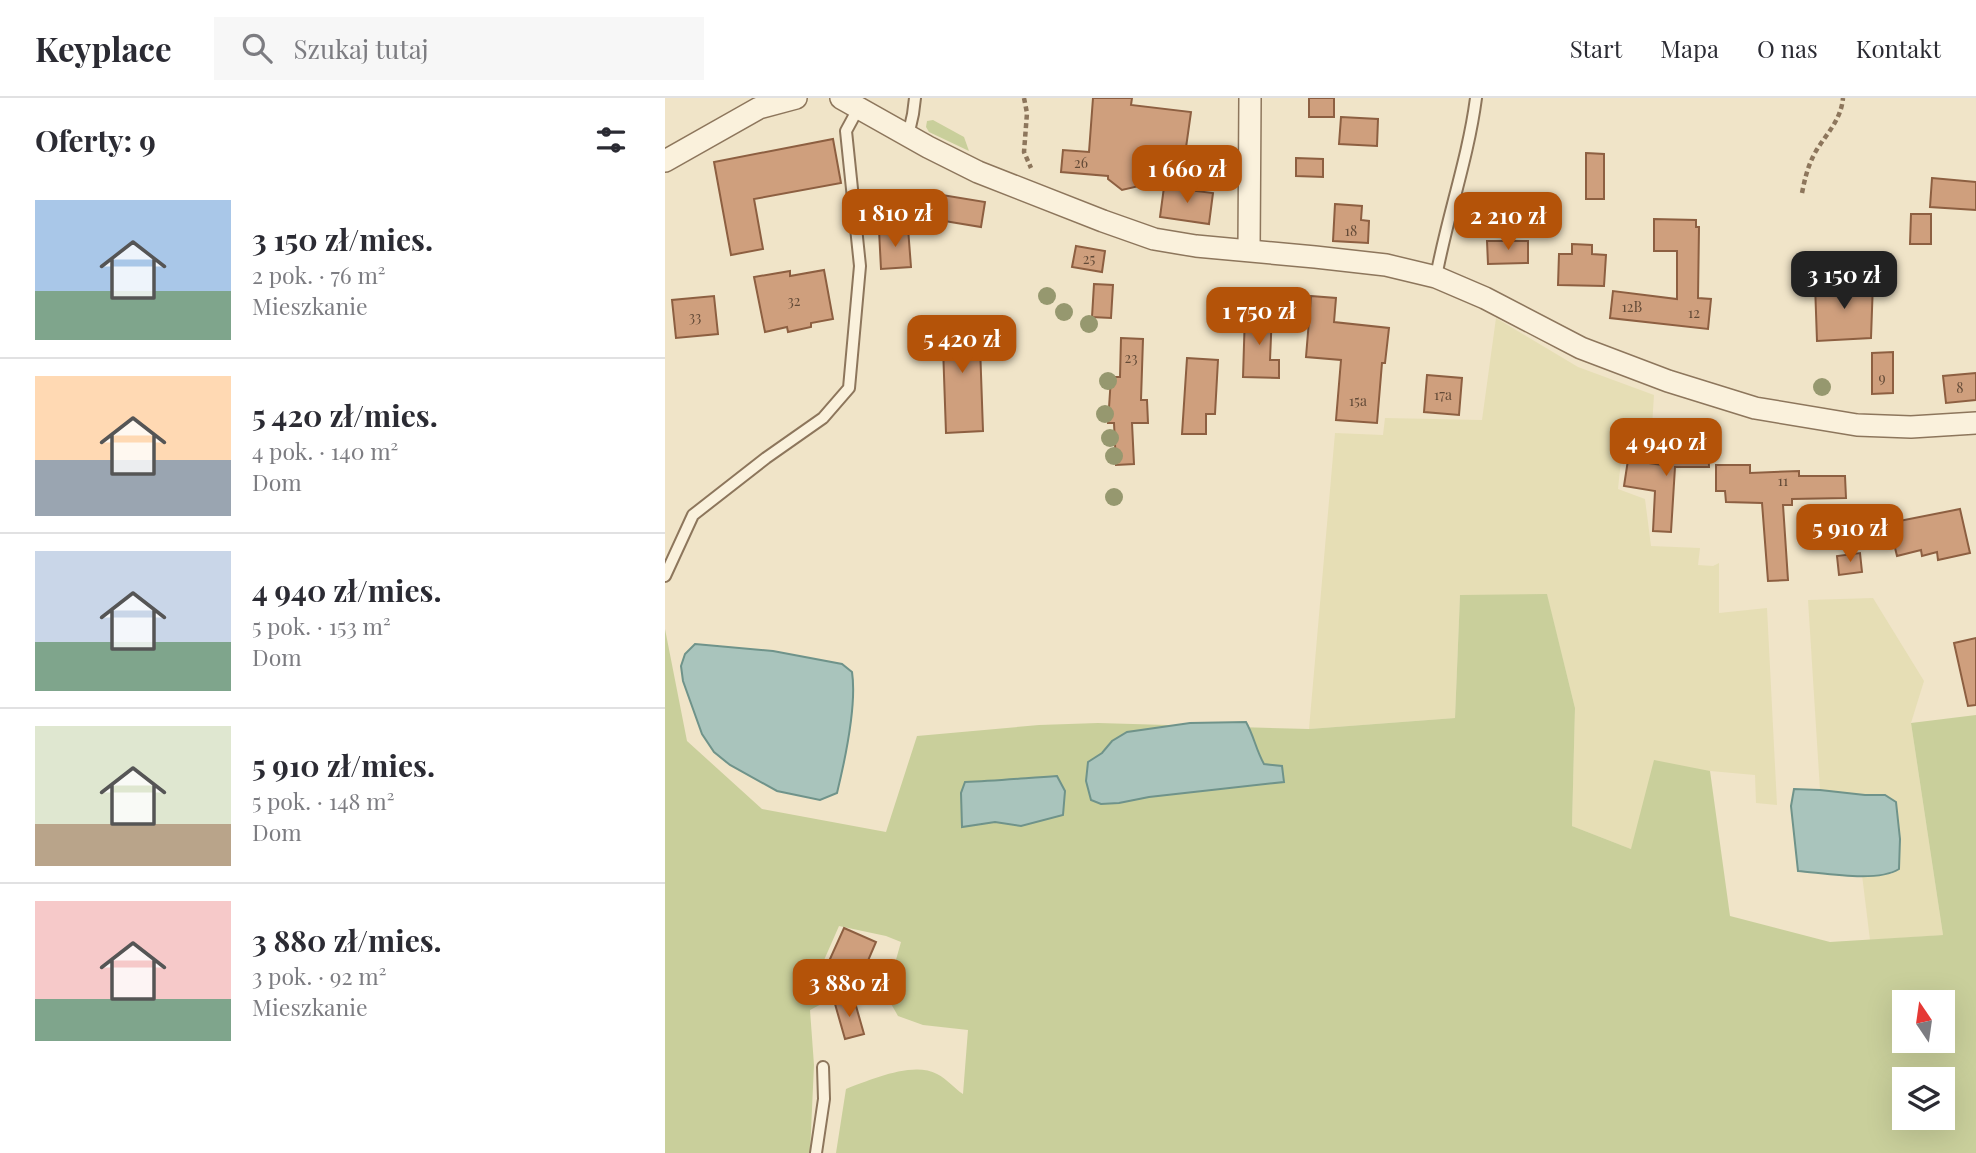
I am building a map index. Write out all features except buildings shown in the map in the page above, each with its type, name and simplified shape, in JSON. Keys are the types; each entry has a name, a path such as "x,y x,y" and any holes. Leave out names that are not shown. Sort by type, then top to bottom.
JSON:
{"street":[{"path":"665,161 759,108 796,98"},
{"path":"1249,250 1250,98"},
{"path":"850,102 978,172 1154,239 1196,246 1386,265 1436,277 1485,298 1580,348 1668,381 1755,408 1857,425 1911,427 1976,423"}],"lane":[{"path":"908,136 915,98"},
{"path":"1436,277 1444,233 1470,135 1476,98"},
{"path":"665,576 693,515 823,418 849,388 860,266 846,131 850,102"},
{"path":"815,1153 824,1099 823,1067"}],"path":[{"path":"1024,98 1027,113 1024,152 1039,181 1036,195"},
{"path":"1802,193 1806,172 1834,127 1842,109 1843,98"}],"shaded area":[{"path":"1496,318 1578,367 1654,395 1650,458 1622,451 1618,489 1645,499 1651,546 1700,548 1698,565 1713,566 1719,563 1719,613 1767,608 1777,805 1756,803 1755,775 1710,771 1631,849 1572,826 1575,708 1547,596 1460,595 1455,718 1309,729 1335,433 1383,435 1385,418 1482,420"},
{"path":"1873,598 1924,681 1911,723 1943,935 1870,940 1862,875 1891,874 1899,869 1900,839 1896,802 1885,795 1820,790 1808,600"}],"green space":[{"path":"933,120 964,137 969,151 929,132 927,121"},
{"path":"1547,594 1575,708 1572,826 1631,849 1654,760 1710,771 1730,916 1830,942 1943,935 1911,723 1976,715 1976,1153 836,1153 846,1089 891,1073 916,1070 937,1074 963,1094 968,1030 923,1025 898,1016 886,995 901,942 839,926 821,967 831,999 810,1010 814,1065 810,1153 665,1153 665,629 687,741 762,809 886,832 917,736 1039,725 1098,723 1309,729 1455,718 1460,595"}],"water":[{"path":"695,644 773,651 842,664 852,672 852,716 837,793 820,800 777,791 730,765 714,752 702,734 683,681 681,666 685,654"},
{"path":"1246,722 1264,764 1282,766 1284,782 1149,797 1119,803 1101,804 1091,800 1086,781 1088,762 1127,732 1190,723"},
{"path":"1057,776 1065,791 1063,815 1021,826 995,822 962,827 961,793 965,782"},
{"path":"1794,789 1885,795 1896,802 1900,839 1899,869 1878,876 1798,871 1791,806"}]}
